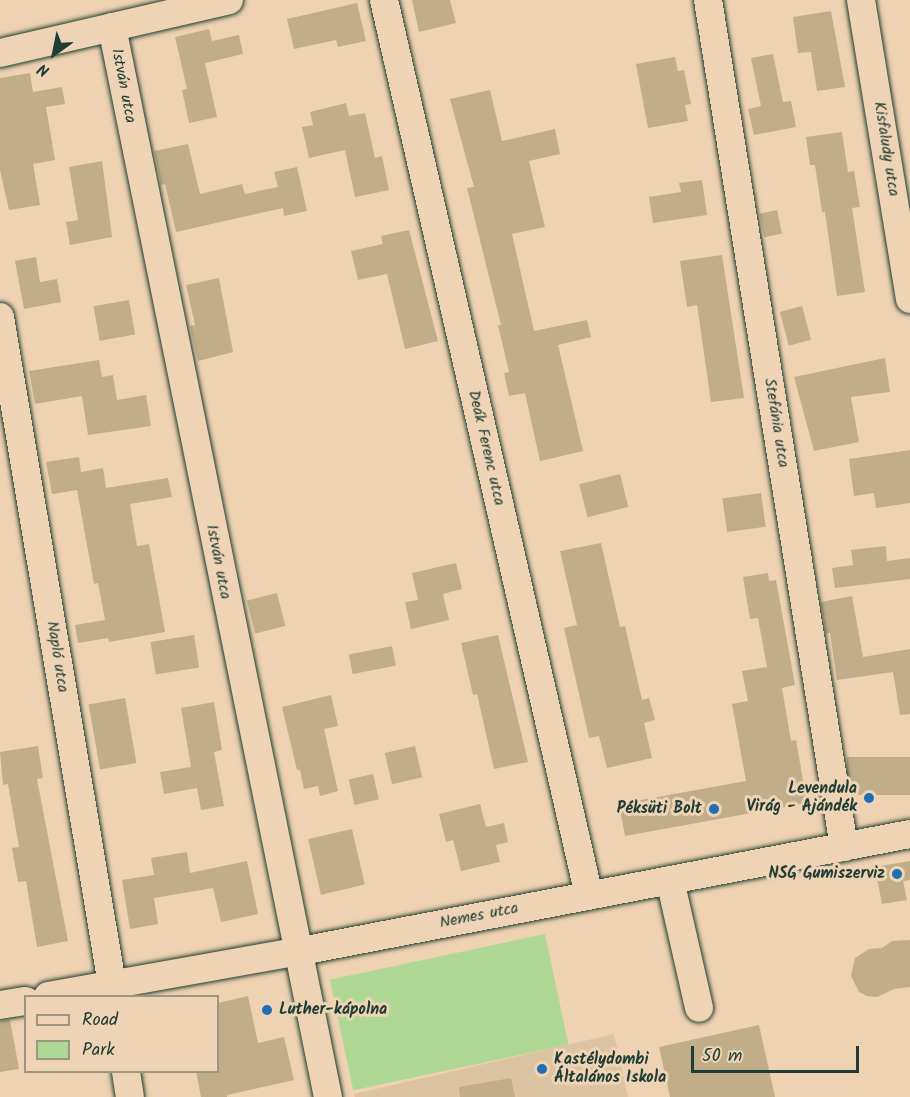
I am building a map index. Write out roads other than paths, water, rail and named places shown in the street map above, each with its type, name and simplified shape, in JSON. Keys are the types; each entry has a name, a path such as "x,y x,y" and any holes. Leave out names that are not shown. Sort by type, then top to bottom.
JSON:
{"street":[{"path":"0,53 229,0"},
{"name":"Deák Ferenc utca","path":"384,0 589,896"},
{"name":"Stefánia utca","path":"708,0 844,847"},
{"name":"Kisfaludy utca","path":"861,0 910,299"},
{"name":"István utca","path":"112,27 296,952 328,1097"},
{"name":"Napló utca","path":"0,316 113,991"},
{"name":"Nemes utca","path":"61,995 113,991 296,952 910,834"},
{"path":"670,880 699,1008"},
{"path":"0,1005 24,1001"},
{"path":"126,1073 130,1097"}],"place":[{"name":"Levendula Virág - Ajándék","path":"869,798"},
{"name":"Péksüti Bolt","path":"714,809"},
{"name":"NSG Gumiszerviz","path":"897,874"},
{"name":"Luther-kápolna","path":"267,1010"},
{"name":"Kastélydombi Általános Iskola","path":"542,1069"}]}
